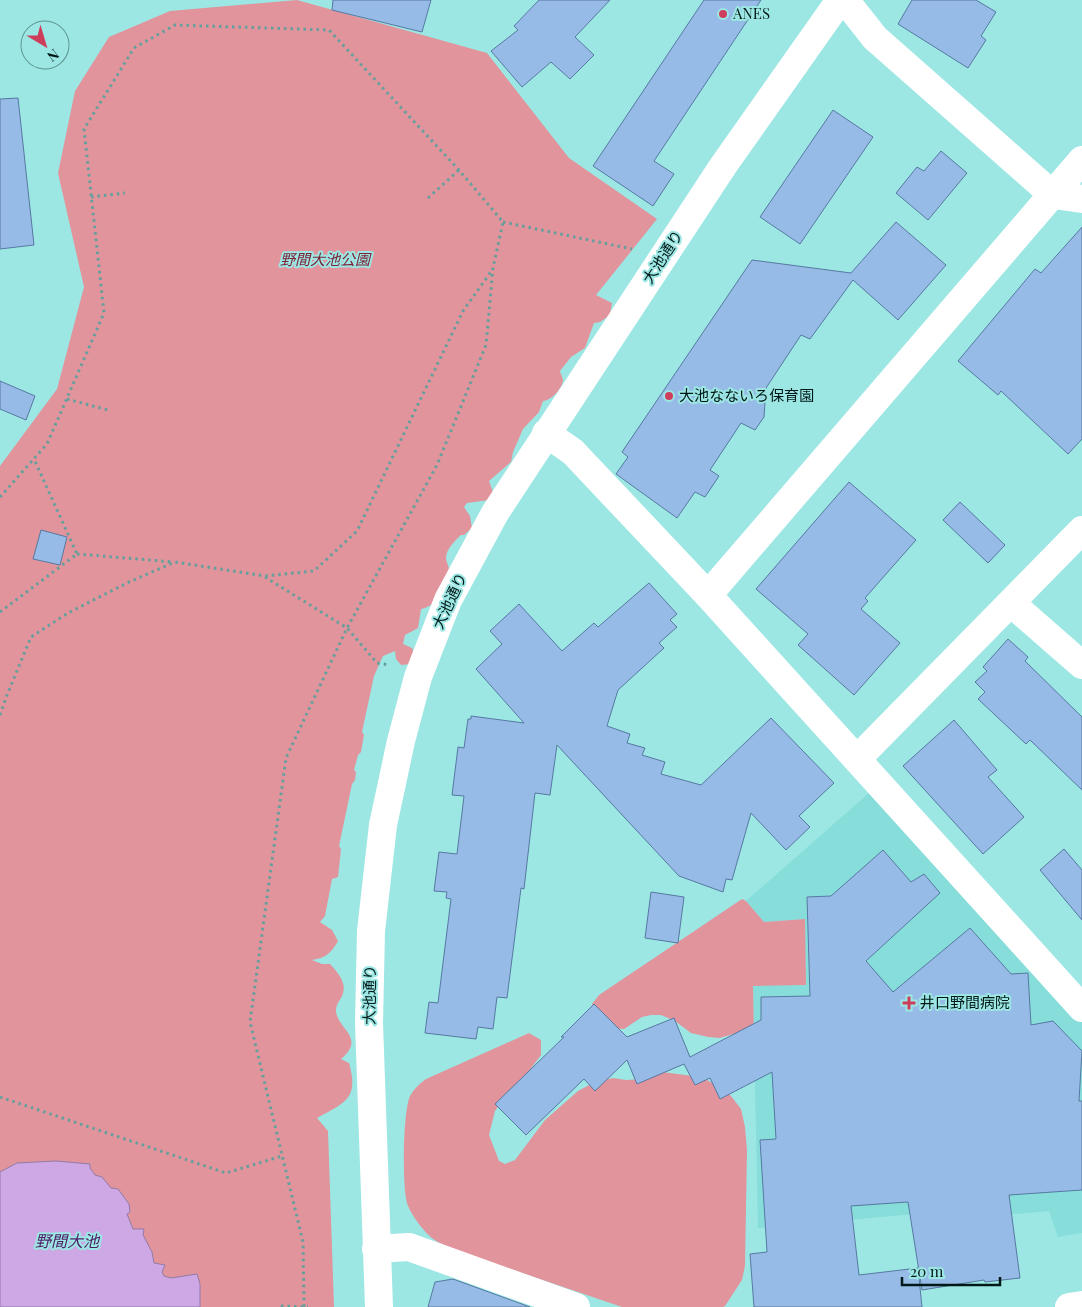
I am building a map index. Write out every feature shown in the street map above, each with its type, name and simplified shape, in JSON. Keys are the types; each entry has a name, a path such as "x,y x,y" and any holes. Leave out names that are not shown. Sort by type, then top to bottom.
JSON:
{"street":[{"name":"大池通り","path":"379,1307 369,1023 371,940 387,806 401,741 418,678 448,600 494,513 723,166 840,0"},
{"path":"845,0 875,38 1053,196 1082,199"},
{"path":"708,595 1082,160"},
{"path":"546,433 573,452 708,595 1082,1008"},
{"path":"857,758 1082,530"},
{"path":"1012,603 1082,665"},
{"path":"376,1249 409,1247 576,1307"},
{"path":"1069,1307 1082,1305"}],"path":[{"path":"0,496 48,444 104,312 84,129 134,48 175,25 329,30 459,170 503,222 639,250"},
{"path":"428,198 459,170"},
{"path":"91,198 125,193"},
{"path":"282,1307 306,1307 303,1242 250,1022 286,758 347,628 437,465 486,345 493,268 503,222"},
{"path":"0,612 77,554 175,562 265,576 314,571 356,532 464,311 493,268"},
{"path":"67,399 108,410"},
{"path":"34,459 77,554"},
{"path":"0,716 31,637 68,613 129,582 175,562"},
{"path":"265,576 347,628 377,663 397,666"},
{"path":"0,1098 226,1173 282,1156"}],"shaded area":[{"name":"井口野間病院","path":"869,793 1082,1022 1082,1233 1058,1237 1049,1211 973,1218 970,1209 758,1228 753,985 805,919 764,922 746,901"}],"green space":[{"name":"野間大池公園","path":"297,0 487,53 569,158 657,219 596,295 612,303 610,315 600,322 594,323 585,348 571,357 560,371 563,380 559,390 550,399 543,401 539,412 523,429 513,452 511,462 489,481 493,492 489,500 467,503 464,507 470,516 472,528 464,535 461,535 448,551 446,558 449,570 447,583 437,600 421,609 418,628 405,635 403,644 412,648 416,657 410,664 401,665 396,659 395,651 383,656 374,676 362,732 364,735 361,752 358,755 354,770 356,772 355,780 352,784 339,846 341,849 338,877 332,879 325,916 320,922 332,930 338,941 328,954 312,960 322,964 330,964 342,979 344,988 337,1004 336,1012 351,1040 348,1052 341,1059 349,1063 352,1075 351,1092 343,1103 317,1118 328,1131 334,1307 0,1307 0,466 57,389 84,287 58,173 75,91 109,37 170,11"},
{"path":"742,899 746,901 764,922 805,919 806,985 753,986 754,1035 733,1034 720,1038 708,1037 691,1033 675,1021 661,1015 642,1017 624,1029 609,1028 593,1013 592,1004 599,995"},
{"path":"529,1033 541,1040 541,1055 526,1075 507,1093 495,1111 489,1135 499,1161 505,1164 515,1160 545,1120 578,1091 595,1082 613,1078 626,1080 645,1079 662,1072 701,1077 720,1087 731,1096 741,1109 747,1150 745,1266 742,1280 725,1306 622,1307 448,1247 427,1234 416,1220 407,1203 404,1181 406,1117 410,1096 426,1079"}],"water":[{"name":"野間大池","path":"56,1161 90,1164 90,1168 95,1175 102,1177 111,1188 118,1189 129,1204 130,1212 127,1214 133,1229 144,1229 143,1235 152,1252 154,1263 165,1265 162,1272 164,1276 171,1278 197,1274 200,1284 200,1307 0,1307 0,1172 17,1163"}],"building":[{"path":"333,0 431,0 422,32 332,10"},
{"path":"539,0 610,0 575,37 594,55 570,79 551,62 522,87 491,51 518,30 514,26"},
{"path":"704,0 761,0 654,161 674,174 653,206 593,166"},
{"path":"912,0 976,0 996,12 981,36 986,40 968,68 898,24"},
{"path":"18,98 34,245 0,249 0,99"},
{"path":"833,110 873,137 800,244 760,217"},
{"path":"941,151 967,173 928,220 896,193 917,167 924,171"},
{"path":"896,222 946,265 898,320 853,280 810,339 801,335 766,388 764,417 755,430 741,423 710,470 719,476 705,497 695,492 677,518 616,474 628,457 622,452 752,260 851,273"},
{"path":"1082,227 1082,439 1068,454 1001,391 998,395 958,361 1035,269 1041,273"},
{"path":"0,381 35,396 26,420 0,409"},
{"path":"849,482 916,540 865,598 868,601 861,609 900,643 854,695 798,645 808,634 756,589"},
{"path":"960,502 1005,545 988,563 943,520"},
{"path":"41,530 67,537 60,565 33,559"},
{"path":"649,583 677,614 670,620 677,627 659,643 664,648 618,690 607,726 630,734 627,743 645,748 642,755 665,762 661,774 701,785 771,718 834,783 799,816 810,827 786,850 751,813 732,880 726,879 723,892 679,876 557,745 550,795 535,793 524,889 521,888 507,998 497,997 493,1029 478,1027 476,1039 425,1033 429,1002 438,1003 451,899 446,898 447,892 434,891 439,852 457,854 464,796 452,795 458,747 464,748 468,719 471,719 471,716 524,723 476,669 502,644 490,631 519,604 562,651 594,623 598,627"},
{"path":"1008,639 1028,657 1025,661 1082,717 1082,790 1030,740 1026,744 978,699 985,692 975,682 987,671 983,667"},
{"path":"954,720 997,770 988,777 1024,817 983,854 903,766"},
{"path":"1064,849 1082,870 1082,920 1040,870"},
{"name":"井口野間病院","path":"883,850 911,882 924,874 940,893 866,961 893,992 970,928 1011,974 1028,973 1031,1025 1053,1021 1082,1051 1079,1101 1082,1101 1082,1190 1009,1195 1020,1278 985,1282 984,1280 922,1290 908,1202 851,1206 859,1275 918,1268 922,1307 754,1307 750,1254 767,1252 760,1140 776,1139 772,1072 720,1099 710,1078 695,1085 684,1064 637,1084 627,1060 595,1091 584,1079 526,1135 495,1104 564,1037 561,1037 594,1004 627,1037 674,1018 690,1057 761,1020 761,997 810,996 807,897 831,896"},
{"path":"651,892 684,897 678,943 645,938"},
{"path":"453,1279 530,1307 428,1307 435,1282"}],"place":[{"name":"ANES","path":"723,14"},
{"name":"大池なないろ保育園","path":"669,396"},
{"name":"井口野間病院","path":"909,1003"}]}
